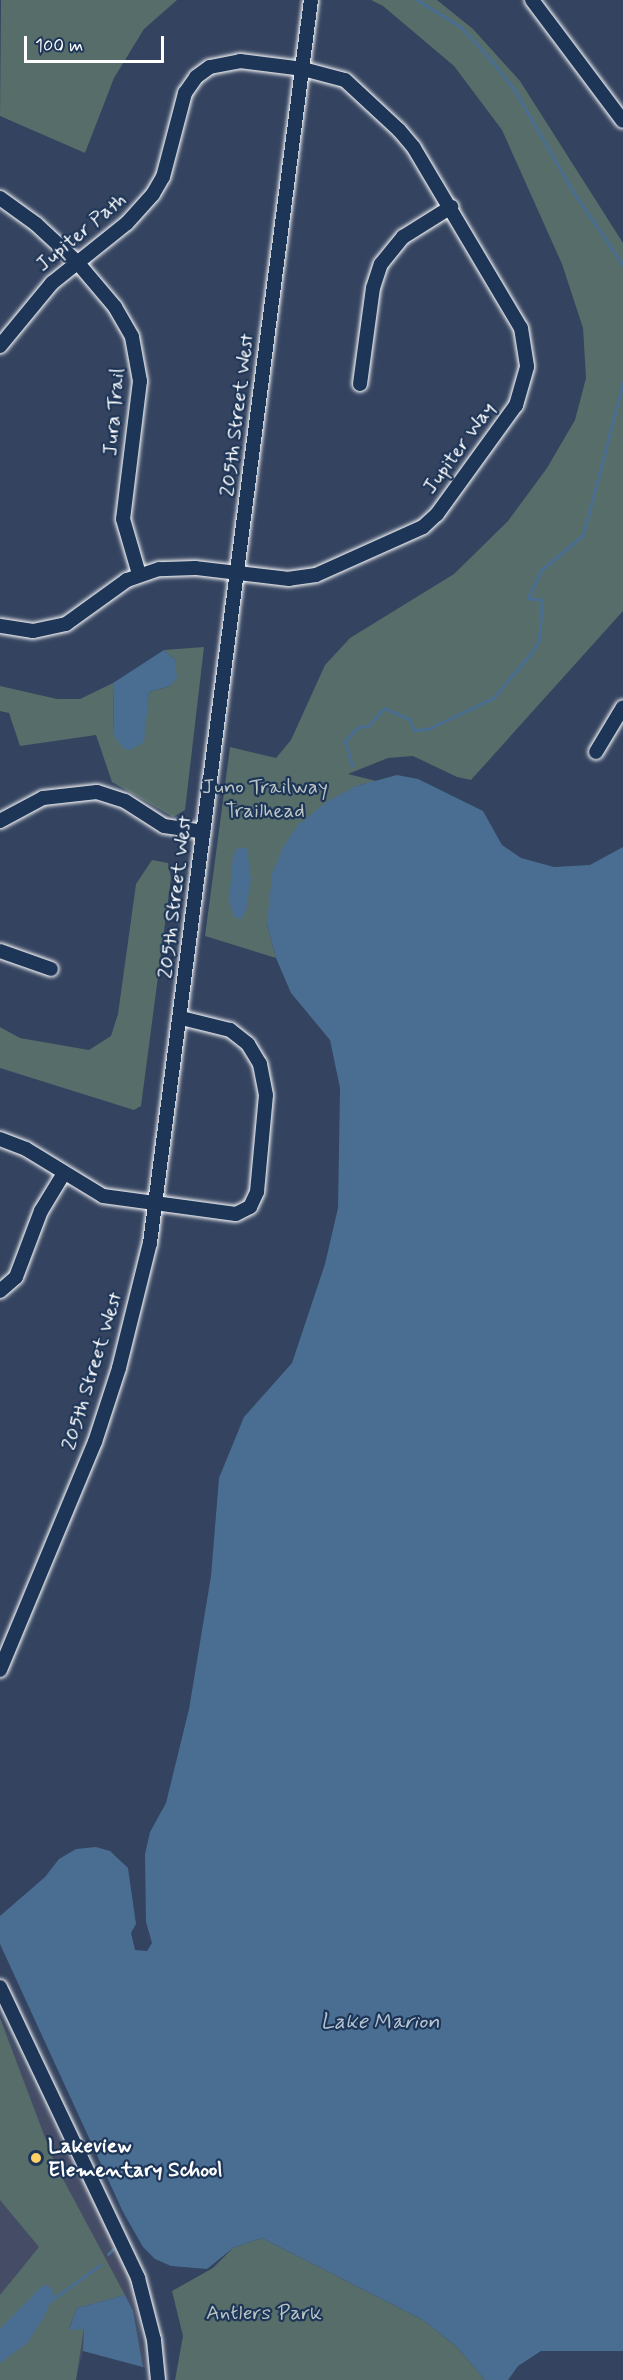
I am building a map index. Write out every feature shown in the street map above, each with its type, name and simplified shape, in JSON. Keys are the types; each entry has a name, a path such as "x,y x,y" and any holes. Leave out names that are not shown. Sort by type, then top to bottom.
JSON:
{"street":[{"name":"205th Street West","path":"0,1670 95,1442 119,1368 157,1204 311,0"},
{"path":"532,0 623,121"},
{"name":"Jupiter Path","path":"0,346 30,307 77,262 135,216 153,194 166,168 185,93 196,77 229,61 303,69"},
{"name":"Jupiter Way","path":"0,626 33,632 66,624 115,587 140,574 181,567 289,579 316,575 423,527 437,514 516,405 527,367 521,328 451,207 399,130 345,80 303,69"},
{"name":"Jura Trail","path":"0,198 36,224 77,262 122,316 138,358 140,393 123,519 140,574"},
{"path":"360,384 373,288 381,264 403,237 451,207"},
{"path":"596,752 623,707"},
{"path":"0,821 43,798 97,792 125,801 164,826 204,832"},
{"path":"0,951 51,969"},
{"path":"0,1138 26,1149 103,1196 236,1214 250,1207 257,1192 266,1095 260,1064 248,1044 230,1030 181,1018"},
{"path":"0,1291 16,1276 24,1261 41,1211 64,1173"},
{"path":"0,1987 142,2292 154,2340 158,2380"}],"shaded area":[{"name":"Lakeview Elementary School","path":"0,2018 131,2276 146,2368 83,2351 76,2380 0,2380"}],"green space":[{"path":"1,0 177,0 144,29 114,78 85,153 0,116"},
{"name":"Juno Trailway Trailhead","path":"371,0 437,0 473,29 520,81 623,243 623,611 471,780 457,777 413,756 388,758 348,774 376,781 356,786 267,924 276,958 205,936 230,747 276,758 291,740 325,665 350,638 454,574 508,521 547,468 575,420 586,378 583,328 562,264 502,130 454,66 383,6"},
{"path":"204,647 185,810 173,817 112,782 96,735 20,746 9,713 0,711 0,686 57,699 80,699 113,683 114,736 144,729 149,692 170,686 175,660 164,650"},
{"path":"152,860 168,863 171,878 141,1106 134,1110 0,1068 0,1027 20,1038 89,1050 111,1036 118,1014 136,884"},
{"name":"Lakeview Elementary School","path":"0,2018 55,2164 125,2295 77,2308 69,2329 84,2328 76,2380 0,2380 0,2295 39,2247 0,2200"},
{"name":"Antlers Park","path":"262,2238 423,2320 457,2347 485,2380 175,2380 183,2336 172,2291 213,2268 233,2248"}],"water":[{"path":"164,650 175,660 177,678 170,686 149,692 144,742 131,750 124,749 114,736 113,683"},
{"name":"Lake Marion","path":"397,775 418,779 483,811 502,845 521,858 554,867 590,865 623,847 623,2351 541,2351 518,2366 508,2380 485,2380 457,2347 423,2320 262,2238 233,2248 207,2269 171,2266 155,2259 143,2247 123,2212 0,1944 0,1916 45,1877 59,1859 76,1849 96,1847 110,1851 128,1868 136,1924 131,1933 135,1950 147,1951 152,1943 146,1922 145,1854 150,1832 166,1803 189,1709 211,1576 219,1478 244,1417 292,1363 325,1264 338,1208 340,1088 330,1040 291,993 276,958 267,924 272,874 283,847 299,824 328,801 356,786"},
{"path":"238,847 247,849 251,879 246,911 241,919 234,917 229,901 233,855"},
{"path":"43,2285 50,2287 54,2294 43,2319 27,2343 0,2363 0,2329"},
{"path":"125,2295 133,2311 143,2367 83,2351 84,2329 69,2330 77,2308"}],"waterway":[{"path":"417,0 461,27 491,60 515,91 574,193 623,265"},
{"path":"352,766 345,741 358,727 368,726 384,708 409,719 414,730 428,729 493,698 531,653 539,640 542,600 528,598 541,570 583,535 623,383"},
{"path":"108,2254 113,2249"},
{"path":"50,2301 100,2265"}],"place":[{"name":"Lakeview Elementary School","path":"36,2158"}]}
